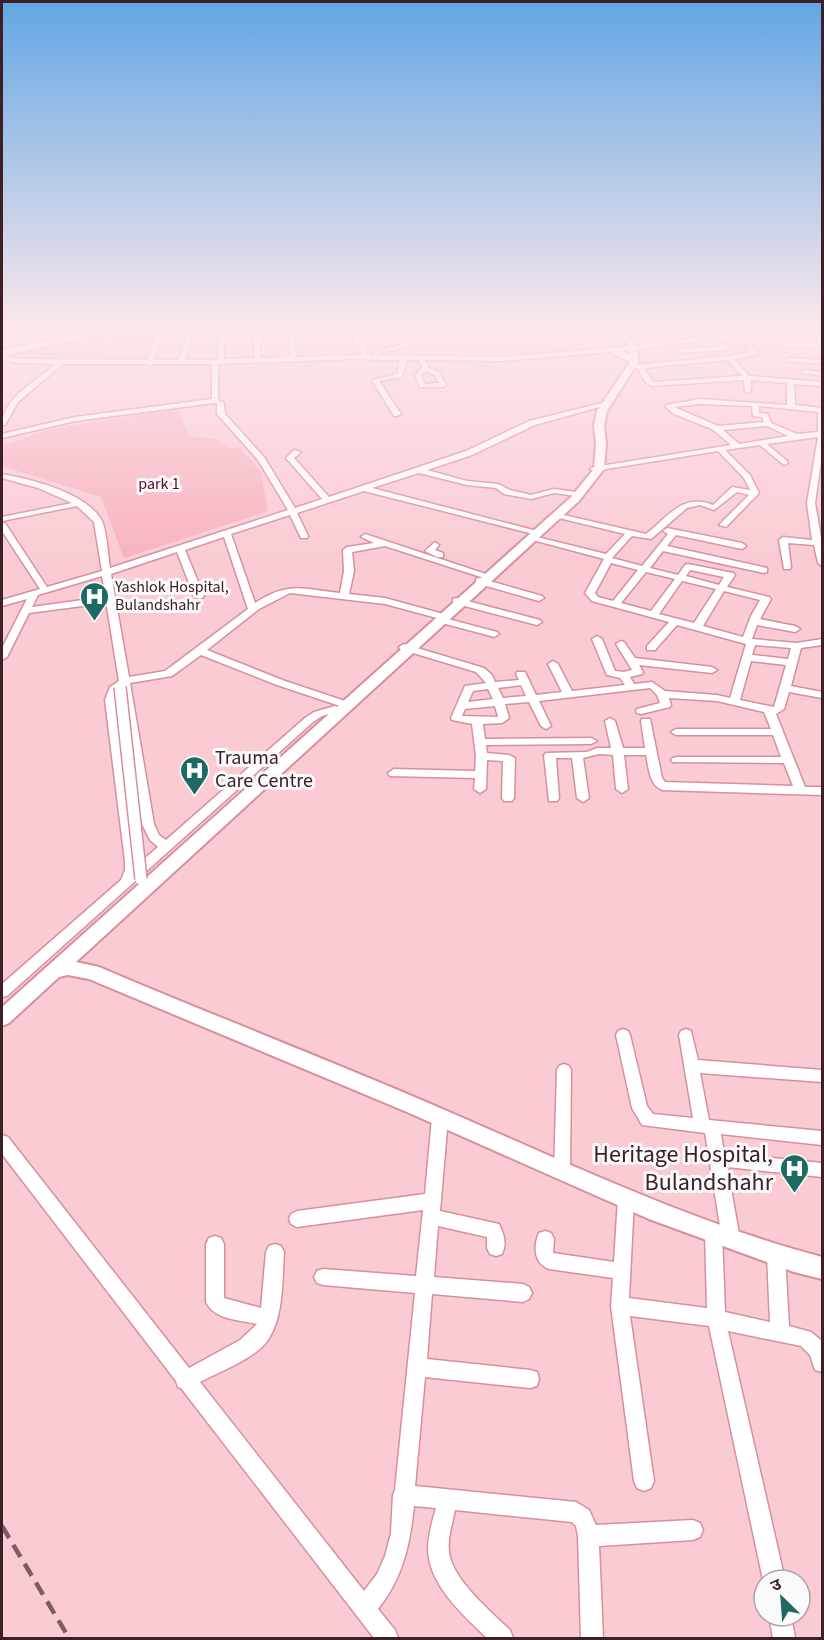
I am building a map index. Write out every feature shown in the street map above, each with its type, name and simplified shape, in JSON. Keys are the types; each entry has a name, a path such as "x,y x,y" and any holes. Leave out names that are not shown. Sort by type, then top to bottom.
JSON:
{"main road":[{"path":"2,1018 342,706 558,515 596,469 601,443 599,426 603,405"},
{"path":"535,535 596,469"},
{"path":"2,1002 133,881 342,706"},
{"path":"51,973 68,968 92,972 626,1199 722,1236 822,1268"}],"street":[{"path":"2,423 13,405"},
{"path":"2,436 75,418 185,405"},
{"path":"220,405 221,414 261,459 293,512 303,536"},
{"path":"391,405 397,414"},
{"path":"2,604 328,501 486,446 532,423 603,405"},
{"path":"676,405 668,407 716,428 737,446"},
{"path":"742,405 822,411 819,465 811,502 818,523 822,560"},
{"path":"755,405 756,414 765,416 768,424"},
{"path":"716,428 768,424 794,437"},
{"path":"596,469 822,434"},
{"path":"761,442 784,463"},
{"path":"721,450 747,477 755,494"},
{"path":"297,452 290,458 328,501"},
{"path":"418,470 467,483 498,486 507,492 531,496 554,491 573,494"},
{"path":"2,477 73,505 91,522 104,573 148,824 154,837 165,847"},
{"path":"2,477 54,492 75,502 94,516 102,535 104,573"},
{"path":"365,488 535,535 645,570 766,599 754,621 734,702"},
{"path":"558,515 649,537 670,515 682,508 700,503 715,508 735,489 755,494"},
{"path":"723,525 755,494"},
{"path":"2,519 73,505"},
{"path":"2,525 45,590"},
{"path":"657,530 742,546"},
{"path":"615,605 673,532"},
{"path":"630,533 608,559 590,596 673,623 698,627 748,641 797,646 822,642"},
{"path":"227,534 253,611"},
{"path":"365,537 487,576"},
{"path":"787,567 783,540 820,545"},
{"path":"344,596 349,571 347,550 386,543"},
{"path":"435,545 430,552 538,598"},
{"path":"662,548 764,570"},
{"path":"180,549 199,596"},
{"path":"653,615 691,566 729,574 731,576 698,627"},
{"path":"122,684 168,674 280,592 289,590 394,603 494,634"},
{"path":"2,657 34,594"},
{"path":"25,611 90,602"},
{"path":"459,602 537,622"},
{"path":"754,621 795,629"},
{"path":"651,648 673,623"},
{"path":"597,639 611,673 624,675 638,672 621,644"},
{"path":"662,694 706,697 769,710 779,709 797,646"},
{"path":"407,648 480,670 488,676 491,685 499,702 504,719 477,721 457,719 469,688 491,685 523,678 546,726"},
{"path":"200,651 342,706"},
{"path":"746,657 792,663"},
{"path":"631,661 712,670"},
{"path":"553,664 568,694"},
{"path":"624,675 631,687"},
{"path":"122,684 133,881"},
{"path":"461,706 654,685 662,694 666,705 644,716 656,778 662,786 822,791"},
{"path":"785,688 822,695"},
{"path":"2,992 133,881 165,847 309,720 342,706"},
{"path":"769,710 800,790"},
{"path":"477,721 482,756 480,789"},
{"path":"610,721 618,752 622,789"},
{"path":"676,732 777,732"},
{"path":"480,742 591,741"},
{"path":"553,798 549,756 592,754 597,751 652,752"},
{"path":"577,755 583,798"},
{"path":"482,756 509,758 508,798"},
{"path":"677,760 788,760"},
{"path":"394,773 480,775"},
{"path":"623,1035 642,1113 648,1120 822,1138"},
{"path":"686,1035 707,1127 717,1159 722,1236 716,1319 771,1568"},
{"path":"693,1066 822,1076"},
{"path":"562,1172 564,1070"},
{"path":"364,1608 383,1587 395,1561 404,1495 440,1118"},
{"path":"2,1142 387,1638"},
{"path":"717,1159 822,1170"},
{"path":"626,1199 620,1271 620,1306 644,1481"},
{"path":"297,1219 431,1209 493,1230 496,1248"},
{"path":"544,1239 544,1256 549,1262 620,1271"},
{"path":"215,1244 215,1302 220,1307 267,1318"},
{"path":"185,1380 262,1334 267,1318 275,1252"},
{"path":"776,1255 780,1334"},
{"path":"323,1277 424,1287 523,1293"},
{"path":"620,1306 716,1319 805,1338 818,1349 822,1363"},
{"path":"417,1367 530,1379"},
{"path":"404,1495 576,1512 582,1516 588,1536 592,1638"},
{"path":"448,1500 439,1542 439,1557 459,1590 502,1638"},
{"path":"588,1536 693,1530"}],"green space":[{"name":"park 1","path":"178,409 189,436 218,440 227,448 240,448 261,472 268,511 124,558 101,497 2,466 2,446 51,429"}],"railway":[{"path":"2,1526 69,1638"}],"place":[{"name":"Yashlok Hospital, Bulandshahr","path":"94,622"},
{"name":"Trauma Care Centre","path":"194,796"},
{"name":"Heritage Hospital, Bulandshahr","path":"794,1194"}]}
